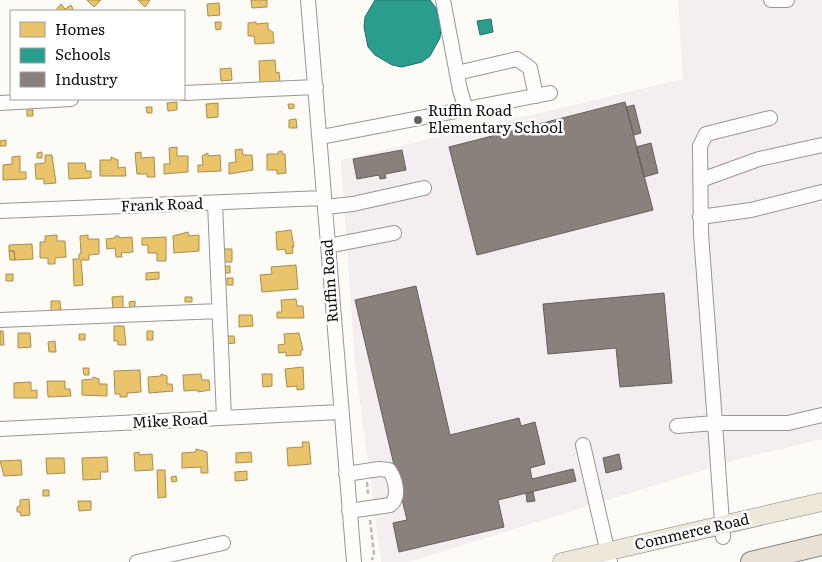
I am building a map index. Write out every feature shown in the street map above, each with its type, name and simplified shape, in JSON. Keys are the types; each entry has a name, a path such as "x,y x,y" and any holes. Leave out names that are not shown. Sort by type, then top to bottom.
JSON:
{"highway":[{"path":"752,562 822,545"}],"main road":[{"name":"Commerce Road","path":"562,562 610,559 723,531 822,502"},
{"name":"Commerce Road","path":"723,531 822,514"}],"street":[{"name":"Ruffin Road","path":"308,0 340,412 354,562"},
{"path":"443,0 466,109"},
{"path":"771,0 787,0"},
{"path":"457,73 517,59 530,68 536,96"},
{"path":"185,93 316,87"},
{"path":"320,137 550,93"},
{"path":"0,103 53,100"},
{"path":"723,531 700,217 700,146 706,134 770,118"},
{"path":"701,180 760,159 822,145"},
{"name":"Frank Road","path":"0,211 215,203 324,202 353,204 424,188"},
{"path":"700,217 751,210 822,192"},
{"path":"215,203 224,418"},
{"path":"328,246 394,233"},
{"path":"0,320 220,311"},
{"name":"Mike Road","path":"0,429 340,412"},
{"path":"677,426 716,423 788,423 822,415"},
{"path":"583,445 610,559"},
{"path":"346,474 386,469 392,474 397,495 395,501 390,505 349,511"},
{"path":"138,562 222,543"}],"shaded area":[{"path":"678,0 822,0 822,439 739,459 409,562 381,562 355,363 341,160 683,79"}],"building: Homes":[{"path":"87,0 101,0 94,7"},
{"path":"138,0 150,0 145,7"},
{"path":"251,0 267,0 267,7 252,8"},
{"path":"219,3 220,15 208,16 207,4"},
{"path":"61,4 65,9 71,5 74,10 56,10"},
{"path":"215,22 221,22 221,29 216,30"},
{"path":"256,22 256,24 268,23 268,29 273,32 274,43 255,44 254,36 248,36 248,23"},
{"path":"275,60 276,73 279,72 280,82 260,83 259,61"},
{"path":"231,68 232,80 221,81 220,69"},
{"path":"177,102 177,110 168,111 167,103"},
{"path":"218,103 218,117 207,118 206,104"},
{"path":"288,104 294,104 294,108 289,109"},
{"path":"146,107 152,107 152,113 147,113"},
{"path":"27,110 33,110 33,116 27,116"},
{"path":"296,119 297,128 289,128 289,120"},
{"path":"6,140 6,146 0,146 0,141"},
{"path":"177,147 177,156 188,156 188,172 164,174 164,164 170,164 169,148"},
{"path":"242,149 243,155 252,155 253,170 229,174 229,163 236,162 235,150"},
{"path":"282,151 282,154 285,154 286,173 277,174 277,170 267,170 267,154 278,154 278,152"},
{"path":"42,152 42,158 37,158 37,153"},
{"path":"141,152 141,158 154,157 155,177 147,177 147,174 137,174 135,153"},
{"path":"208,153 208,156 220,155 221,171 198,172 198,165 203,165 202,156"},
{"path":"45,155 52,155 56,183 44,184 44,179 36,179 35,164 45,163"},
{"path":"20,156 20,172 26,172 26,179 3,180 3,165 12,164 12,157"},
{"path":"111,157 118,160 118,168 125,167 126,176 100,176 100,160 111,160"},
{"path":"68,163 85,163 86,171 91,171 91,178 69,179"},
{"path":"291,230 294,247 292,247 293,253 286,254 285,249 277,250 276,232"},
{"path":"188,232 189,236 199,235 199,251 174,253 173,236"},
{"path":"57,235 57,241 65,241 66,257 55,258 55,264 48,264 48,258 40,258 40,242 45,242 45,236"},
{"path":"88,235 88,239 99,239 99,254 89,255 89,260 81,260 83,285 74,286 73,259 79,259 79,254 81,254 80,236"},
{"path":"115,236 119,236 119,238 132,237 133,252 121,253 122,257 116,257 115,248 107,249 106,239 115,238"},
{"path":"166,237 166,261 157,261 157,253 148,253 148,245 142,245 142,238"},
{"path":"32,244 33,259 15,260 14,251 9,251 9,245"},
{"path":"223,249 232,249 232,262 224,262"},
{"path":"9,251 14,251 15,260 10,260"},
{"path":"296,265 298,289 262,292 260,275 272,274 271,267"},
{"path":"224,266 230,266 230,273 224,273"},
{"path":"159,272 159,279 146,280 146,273"},
{"path":"6,274 13,274 13,281 6,281"},
{"path":"227,278 233,278 233,285 227,285"},
{"path":"123,296 123,310 113,310 112,297"},
{"path":"185,297 192,297 192,302 185,302"},
{"path":"296,299 297,306 303,306 304,318 277,318 277,312 282,312 281,300"},
{"path":"51,301 60,301 61,310 51,311"},
{"path":"135,301 135,308 130,309 129,302"},
{"path":"239,315 252,315 253,326 239,327"},
{"path":"114,326 124,326 126,345 118,345 118,341 114,341"},
{"path":"0,331 3,331 4,345 0,345"},
{"path":"147,331 153,331 153,340 147,340"},
{"path":"18,333 30,333 31,347 18,348"},
{"path":"299,333 303,350 301,350 301,355 286,356 286,352 279,353 278,345 285,344 284,334"},
{"path":"79,334 85,334 85,340 79,340"},
{"path":"225,336 234,336 235,343 226,344"},
{"path":"55,341 56,352 49,352 48,342"},
{"path":"303,367 304,389 297,390 297,386 287,387 285,369"},
{"path":"83,368 89,368 89,375 84,375"},
{"path":"140,370 141,392 127,393 127,397 120,397 120,394 115,394 114,371"},
{"path":"161,374 167,376 167,384 172,384 173,391 149,393 148,377 161,376"},
{"path":"201,374 202,380 209,380 210,390 198,392 198,390 184,391 183,375"},
{"path":"262,374 272,374 272,386 263,387"},
{"path":"93,377 99,379 99,384 107,384 107,396 82,395 82,380 93,379"},
{"path":"47,381 65,381 65,389 70,389 71,396 48,397"},
{"path":"31,382 31,391 37,390 37,398 14,398 14,383"},
{"path":"302,442 309,442 311,464 288,466 287,448 303,447"},
{"path":"196,449 207,452 208,473 201,473 201,467 182,468 182,453 196,452"},
{"path":"139,452 139,455 152,454 153,470 135,471 134,453"},
{"path":"251,452 252,462 236,463 236,453"},
{"path":"107,457 108,472 100,472 101,479 83,480 82,458"},
{"path":"46,458 64,458 65,473 47,474"},
{"path":"21,460 22,475 4,476 0,461"},
{"path":"157,470 165,470 166,497 158,498"},
{"path":"247,471 247,480 235,481 235,472"},
{"path":"176,476 177,481 172,482 171,477"},
{"path":"43,490 49,490 49,496 43,496"},
{"path":"29,499 30,515 21,516 20,512 17,512 20,500"},
{"path":"78,501 91,501 91,510 79,511"}],"building: Schools":[{"path":"375,0 430,0 436,8 441,28 440,38 430,56 422,62 402,67 392,65 375,55 368,47 364,27 365,17"},
{"path":"491,19 493,32 480,35 477,21"}],"building: Industry":[{"path":"625,102 653,210 477,255 449,147"},
{"path":"634,105 641,133 634,135 626,107"},
{"path":"651,143 658,173 644,177 636,147"},
{"path":"402,150 406,170 385,174 386,178 380,179 379,175 357,179 353,159"},
{"path":"416,286 450,435 519,418 521,426 535,422 545,464 530,468 532,479 573,469 576,481 498,500 504,527 399,552 393,523 407,520 355,300"},
{"path":"664,293 672,383 620,387 616,348 548,354 543,304"},
{"path":"619,454 622,469 606,473 603,458"},
{"path":"533,492 535,501 527,502 526,494"}],"place":[{"name":"Ruffin Road Elementary School","path":"418,120"}]}
